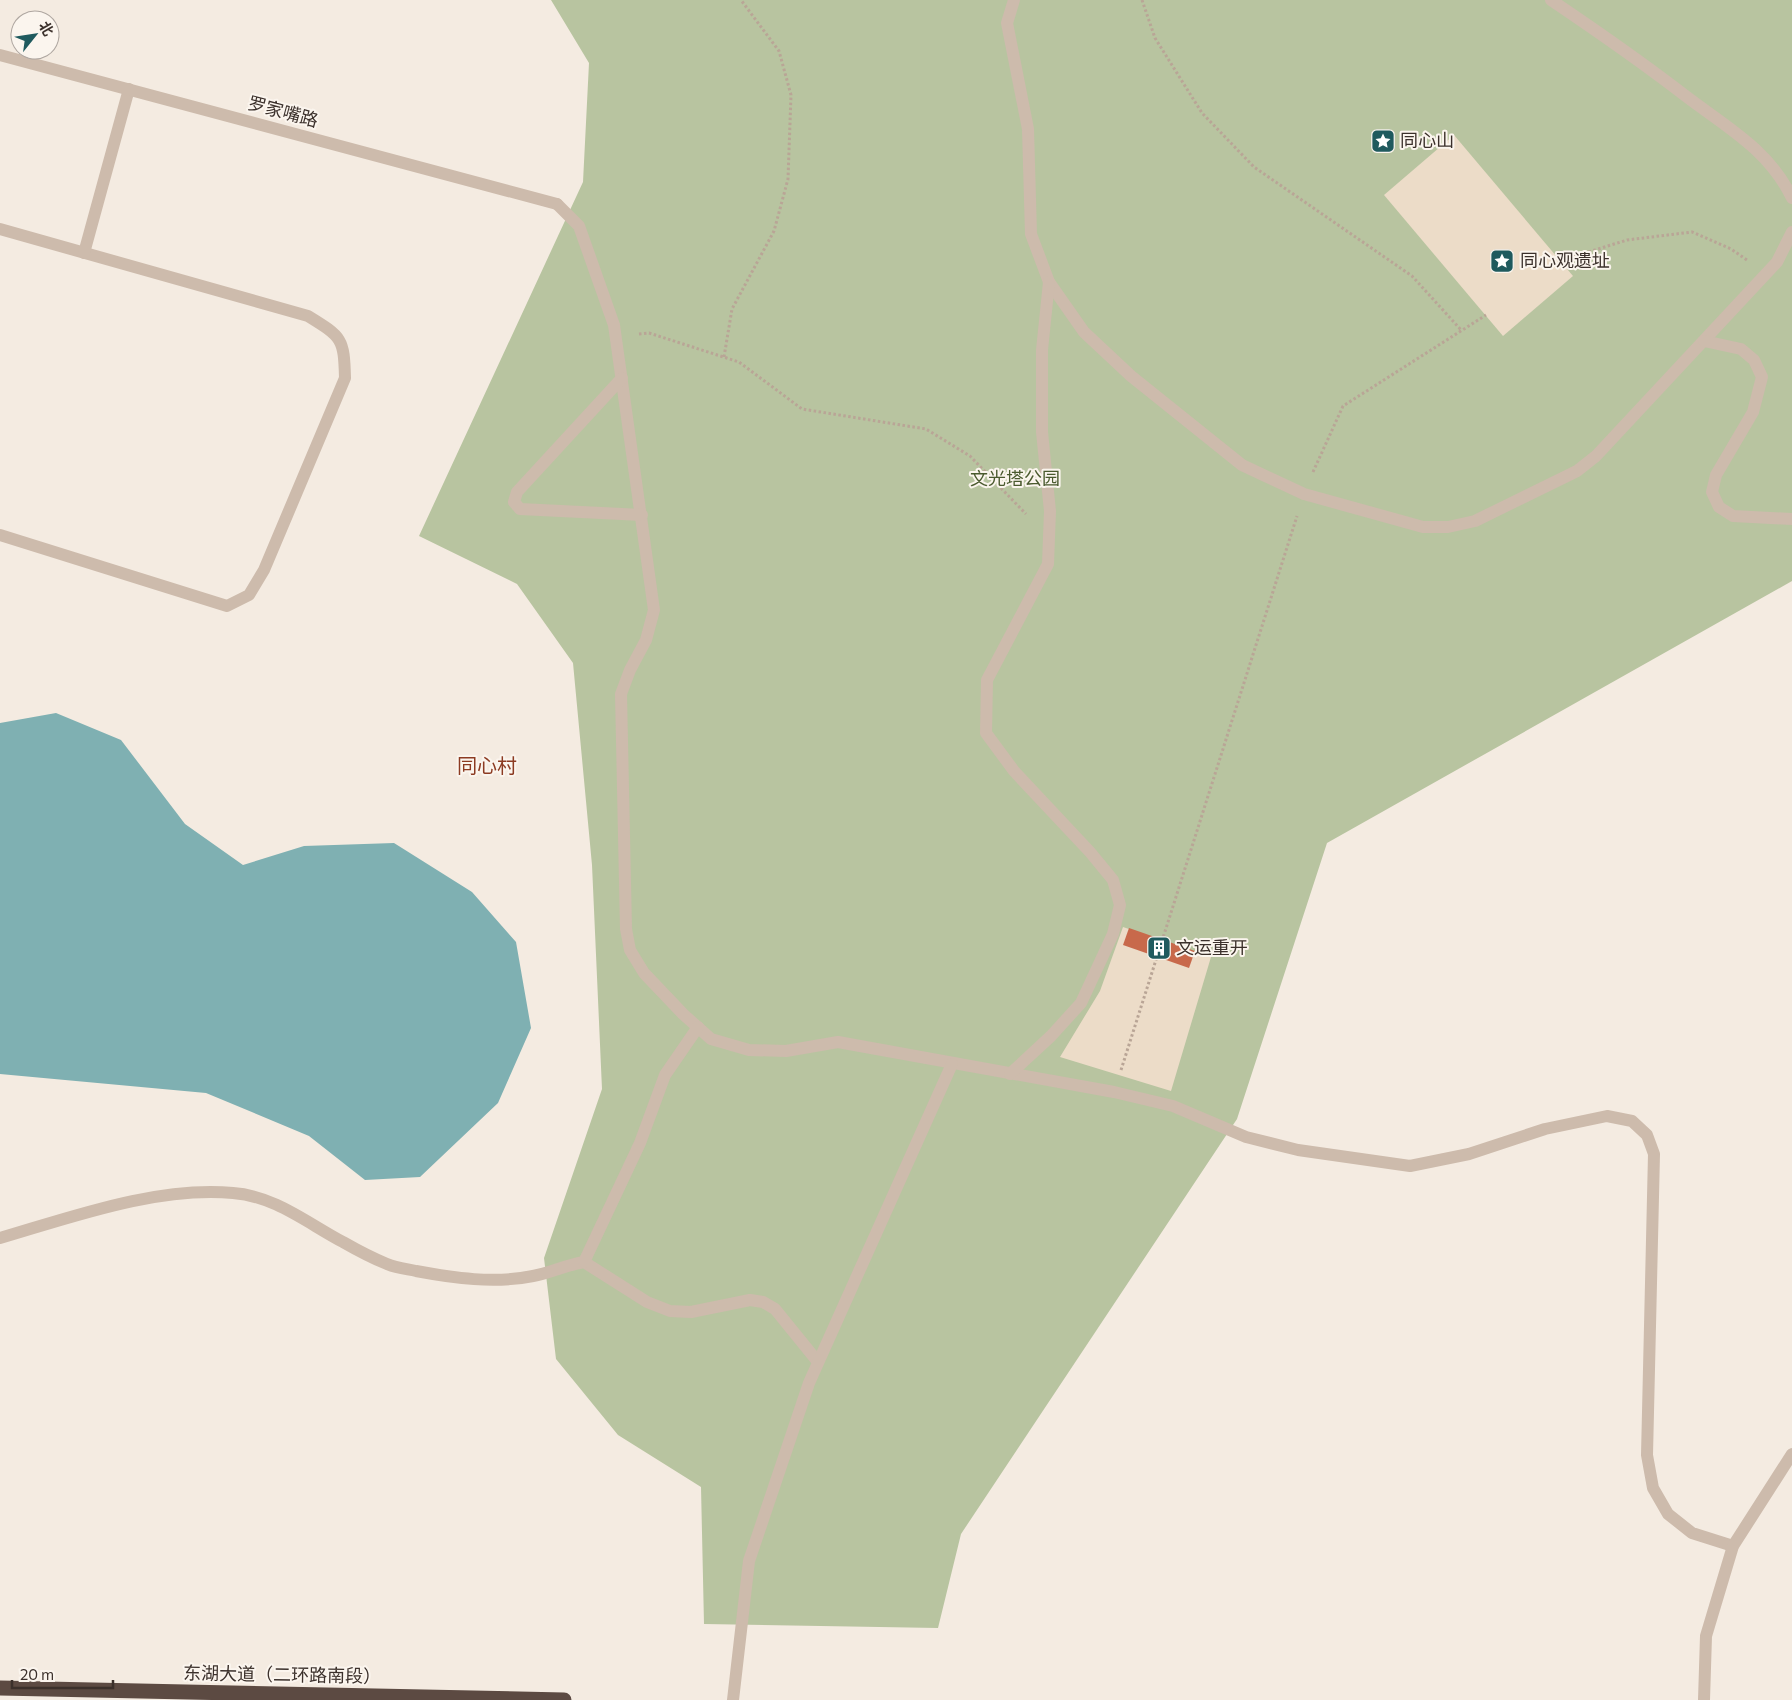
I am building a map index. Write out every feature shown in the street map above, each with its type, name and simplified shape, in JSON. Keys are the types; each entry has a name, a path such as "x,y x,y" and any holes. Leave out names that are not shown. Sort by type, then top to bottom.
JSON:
{"highway":[{"name":"东湖大道（二环路南段）","path":"0,1688 564,1700"}],"street":[{"path":"1014,0 1007,23 1028,129 1031,234 1049,282 1084,332 1131,376 1242,465 1304,494 1423,527 1448,527 1475,521 1577,471 1596,456 1777,262 1792,232"},
{"path":"1551,0 1620,46 1759,151 1781,176 1792,198"},
{"name":"罗家嘴路","path":"0,55 557,204 579,226 614,325 616,337"},
{"path":"84,253 128,89"},
{"path":"0,229 308,316 334,332 345,351 345,378 264,570 249,595 227,606 0,535"},
{"path":"1010,1074 1052,1036 1081,1003 1113,934 1120,905 1113,880 1090,852 1014,771 986,733 987,680 1048,564 1050,511 1042,432 1042,350 1049,282"},
{"path":"616,337 654,610 646,640 630,670 621,694 626,929 630,950 644,974 711,1039 749,1050 786,1051 838,1042 1114,1092 1172,1106 1246,1137 1298,1150 1410,1166 1469,1154 1544,1129 1607,1116 1632,1120 1647,1135 1654,1154 1647,1454 1653,1488 1668,1514 1692,1533 1733,1546"},
{"path":"1704,341 1741,349 1754,360 1762,378 1753,412 1716,475 1712,492 1719,507 1733,516 1792,518"},
{"path":"622,378 517,492 514,502 520,509 642,515"},
{"path":"584,1262 640,1143 665,1075 698,1027"},
{"path":"733,1700 749,1561 809,1383 952,1064"},
{"path":"0,1238 85,1214 158,1197 201,1192 235,1193 265,1200 288,1209 341,1242 388,1265 439,1275 493,1280 534,1276 584,1262 647,1302 670,1311 691,1312 750,1300 763,1302 775,1309 818,1362"},
{"path":"1704,1700 1706,1636 1733,1546 1792,1454"}],"path":[{"path":"724,357 732,309 774,231 788,179 791,94 779,51 741,0"},
{"path":"1142,0 1154,38 1202,113 1254,167 1412,276 1462,331"},
{"path":"1560,261 1627,240 1692,232 1732,248 1766,274"},
{"path":"1114,1092 1304,494 1343,406 1486,315"},
{"path":"616,337 649,333 739,362 802,409 926,429 970,456 1016,506 1049,533"}],"green space":[{"name":"文光塔公园","path":"551,0 1792,0 1792,581 1327,843 1237,1119 961,1534 938,1628 704,1624 701,1487 618,1435 556,1359 544,1258 602,1089 592,865 573,663 517,584 419,536 583,182 589,63"}],"shaded area":[{"path":"1454,135 1573,276 1503,336 1384,195"},
{"path":"1123,927 1211,957 1171,1091 1060,1057 1100,991"}],"water":[{"path":"56,713 121,740 185,824 243,865 304,846 394,843 472,892 516,942 531,1028 498,1103 420,1177 365,1180 309,1136 206,1093 0,1074 0,723"}],"building":[{"name":"文运重开","path":"1129,928 1195,951 1189,968 1123,945"}],"place":[{"name":"同心山","path":"1383,141"},
{"name":"同心观遗址","path":"1502,261"},
{"name":"文运重开","path":"1159,948"}],"district":[{"name":"同心村","path":"487,766"}]}
